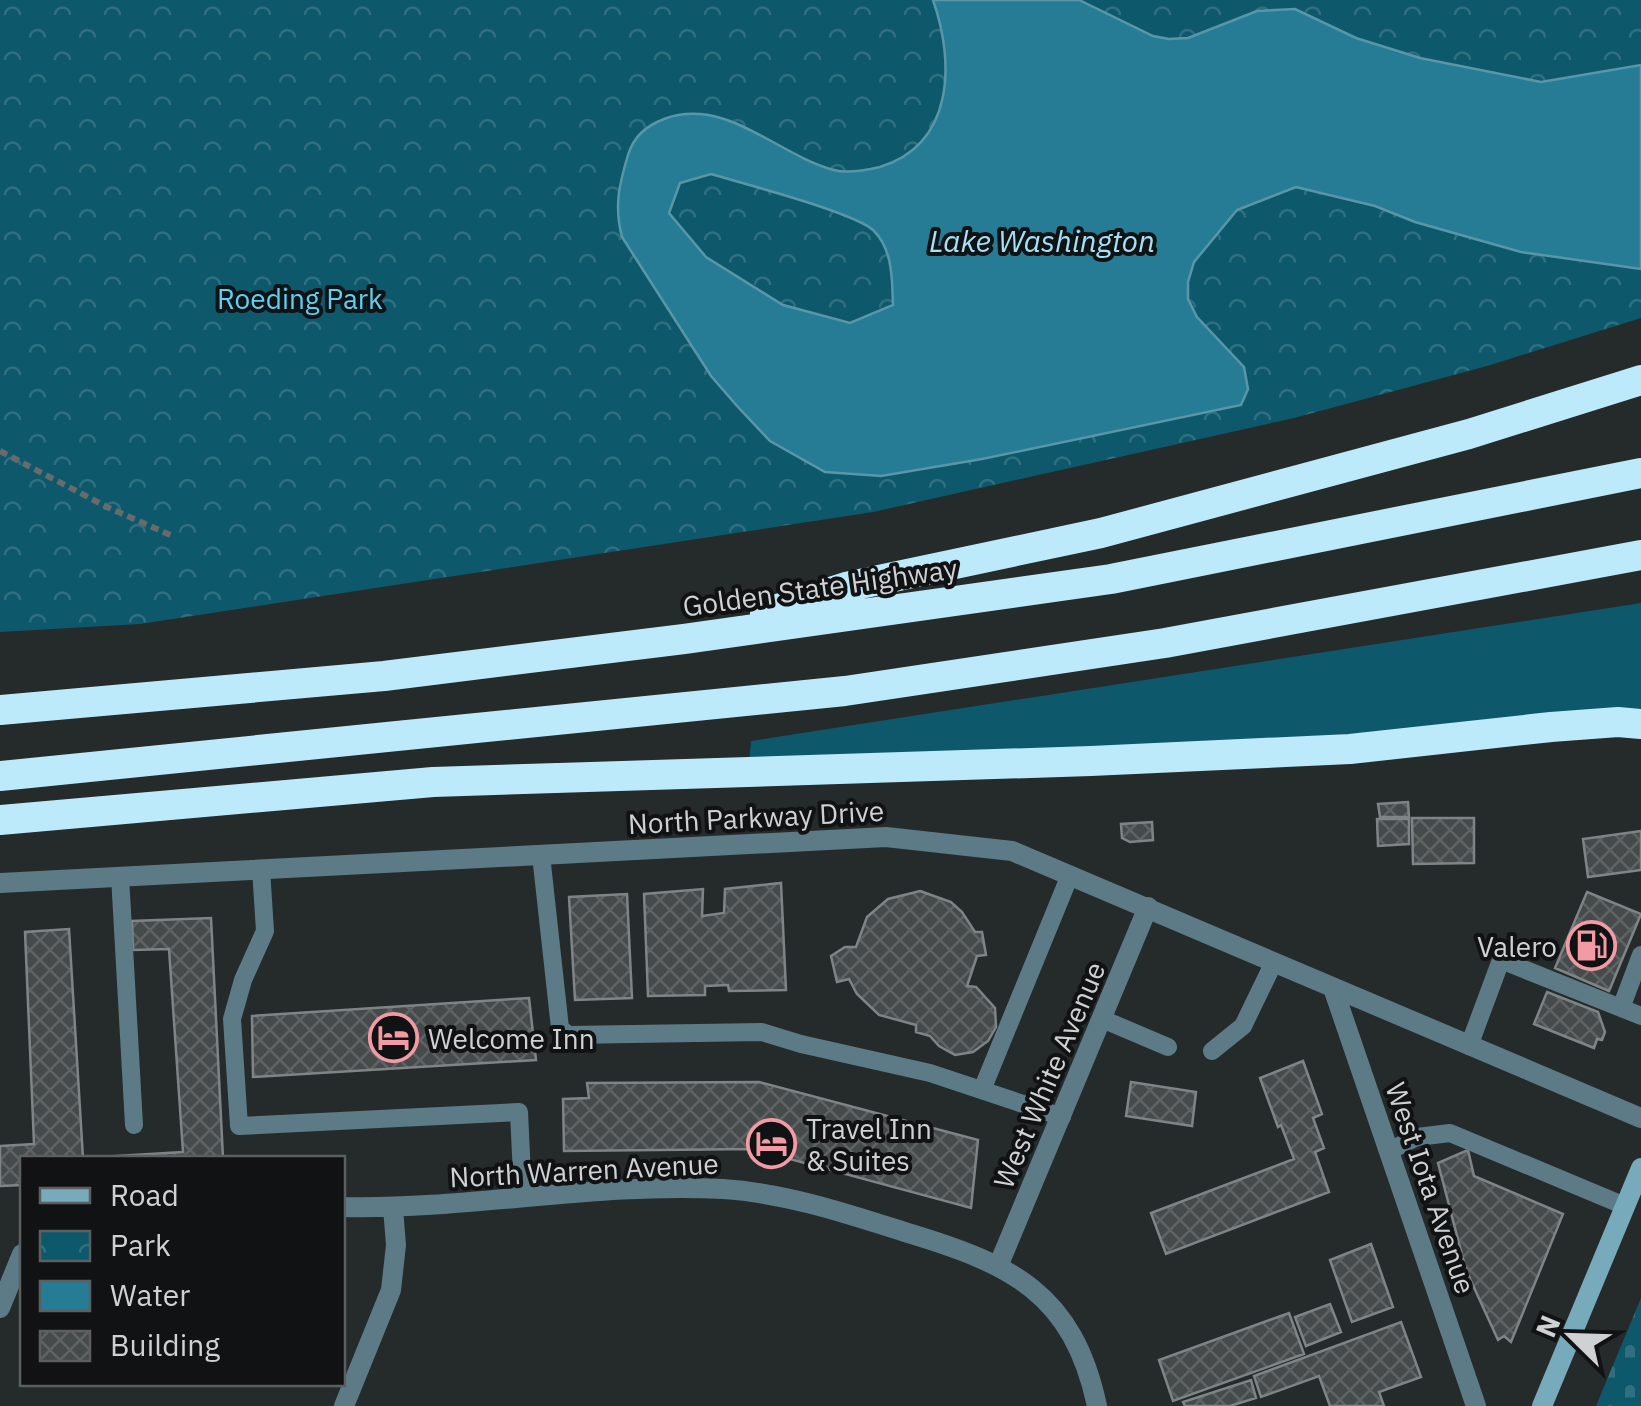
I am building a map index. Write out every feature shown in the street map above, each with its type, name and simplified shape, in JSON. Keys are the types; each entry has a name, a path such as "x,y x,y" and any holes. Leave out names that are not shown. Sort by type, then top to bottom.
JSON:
{"highway":[{"path":"684,639 846,587 1101,533 1469,434 1641,380"},
{"name":"Golden State Highway","path":"0,710 384,676 1111,580 1641,473"},
{"path":"0,776 844,691 1165,643 1641,555"},
{"path":"0,820 433,782 748,774 1330,750 1551,727 1641,724"}],"main road":[{"path":"1542,1406 1641,1168"}],"street":[{"name":"North Parkway Drive","path":"0,882 886,836 1012,851 1641,1118"},
{"name":"West White Avenue","path":"999,1264 1148,907"},
{"name":"West Iota Avenue","path":"1333,988 1476,1406"},
{"name":"North Warren Avenue","path":"345,1207 393,1208 649,1188 726,1189 794,1200 930,1239 999,1264 1040,1294 1070,1332 1082,1353 1096,1406"},
{"path":"352,1404 391,1290 396,1245 393,1208"},
{"path":"0,1308 7,1273"}],"lane":[{"path":"541,855 560,1028 568,1035 762,1032 930,1073 1062,1117"},
{"path":"261,869 265,931 243,980 232,1020 238,1126 519,1112 523,1198"},
{"path":"982,1090 1070,875"},
{"path":"120,876 134,1125"},
{"path":"1621,1008 1641,955"},
{"path":"1469,1046 1501,960 1641,1016"},
{"path":"1212,1051 1244,1026 1274,962"},
{"path":"1102,1019 1168,1047"},
{"path":"1389,1151 1416,1138 1450,1133 1625,1206"}],"path":[{"path":"0,451 108,508 175,537"}],"green space":[{"name":"Roeding Park","path":"0,0 1641,0 1641,318 1487,366 1294,418 873,512 140,624 0,632"},
{"path":"1641,603 1641,715 748,773 751,741"},
{"path":"1641,1298 1641,1406 1596,1406"}],"water":[{"name":"Lake Washington","path":"933,0 1079,0 1153,36 1169,39 1188,38 1257,11 1295,9 1356,38 1420,58 1541,82 1641,65 1641,269 1521,252 1415,222 1375,206 1296,187 1237,210 1194,262 1188,282 1188,299 1197,317 1244,367 1248,389 1241,405 881,476 825,472 770,441 711,376 622,237 618,205 622,176 641,132 664,119 687,114 730,121 813,163 839,171 880,167 904,156 923,140 942,99 945,74 940,24","holes":["711,174 823,207 874,231 888,256 893,305 850,323 783,305 706,257 669,213 680,183"]}],"building":[{"path":"1408,802 1409,817 1380,817 1378,804"},
{"path":"1412,818 1474,818 1474,863 1413,864"},
{"path":"1377,819 1409,819 1409,844 1378,846"},
{"path":"1152,822 1153,840 1130,842 1122,838 1121,824"},
{"path":"1641,831 1641,870 1588,877 1583,839"},
{"path":"781,883 786,990 729,991 728,985 705,986 705,995 648,996 644,894 703,889 702,916 724,913 725,889"},
{"path":"920,891 951,902 975,932 982,932 986,955 977,956 967,986 976,987 995,1008 996,1027 988,1041 973,1052 955,1055 930,1036 916,1032 916,1025 879,1015 857,994 849,979 837,982 831,956 845,947 856,947 867,917 888,899"},
{"path":"1587,892 1641,914 1609,991 1555,968"},
{"path":"627,894 632,998 575,1000 569,897"},
{"path":"211,918 223,1156 116,1156 183,1152 169,949 133,950 132,921"},
{"path":"69,929 83,1156 20,1156 20,1185 0,1186 0,1146 34,1144 25,932"},
{"path":"1547,992 1598,1012 1605,1032 1594,1048 1534,1024"},
{"name":"Welcome Inn","path":"529,998 536,1060 253,1077 252,1016"},
{"path":"1303,1061 1322,1114 1313,1118 1324,1148 1315,1152 1329,1192 1166,1254 1151,1213 1294,1159 1260,1078"},
{"name":"Travel Inn & Suites","path":"759,1082 978,1140 971,1208 753,1149 564,1151 563,1099 589,1098 587,1083"},
{"path":"1131,1082 1196,1092 1192,1126 1126,1116"},
{"path":"1468,1150 1474,1176 1563,1214 1511,1342 1504,1336 1498,1340 1466,1270 1438,1163"},
{"path":"1371,1244 1393,1307 1352,1322 1330,1260"},
{"path":"1330,1304 1341,1332 1306,1346 1295,1317"},
{"path":"1289,1313 1304,1354 1173,1401 1159,1360"},
{"path":"1401,1322 1421,1377 1379,1392 1384,1406 1330,1406 1319,1376 1261,1397 1254,1376"},
{"path":"1251,1380 1256,1398 1230,1406 1185,1406 1183,1402"}],"place":[{"name":"Valero","path":"1592,946"},
{"name":"Welcome Inn","path":"393,1038"},
{"name":"Travel Inn & Suites","path":"771,1144"}]}
